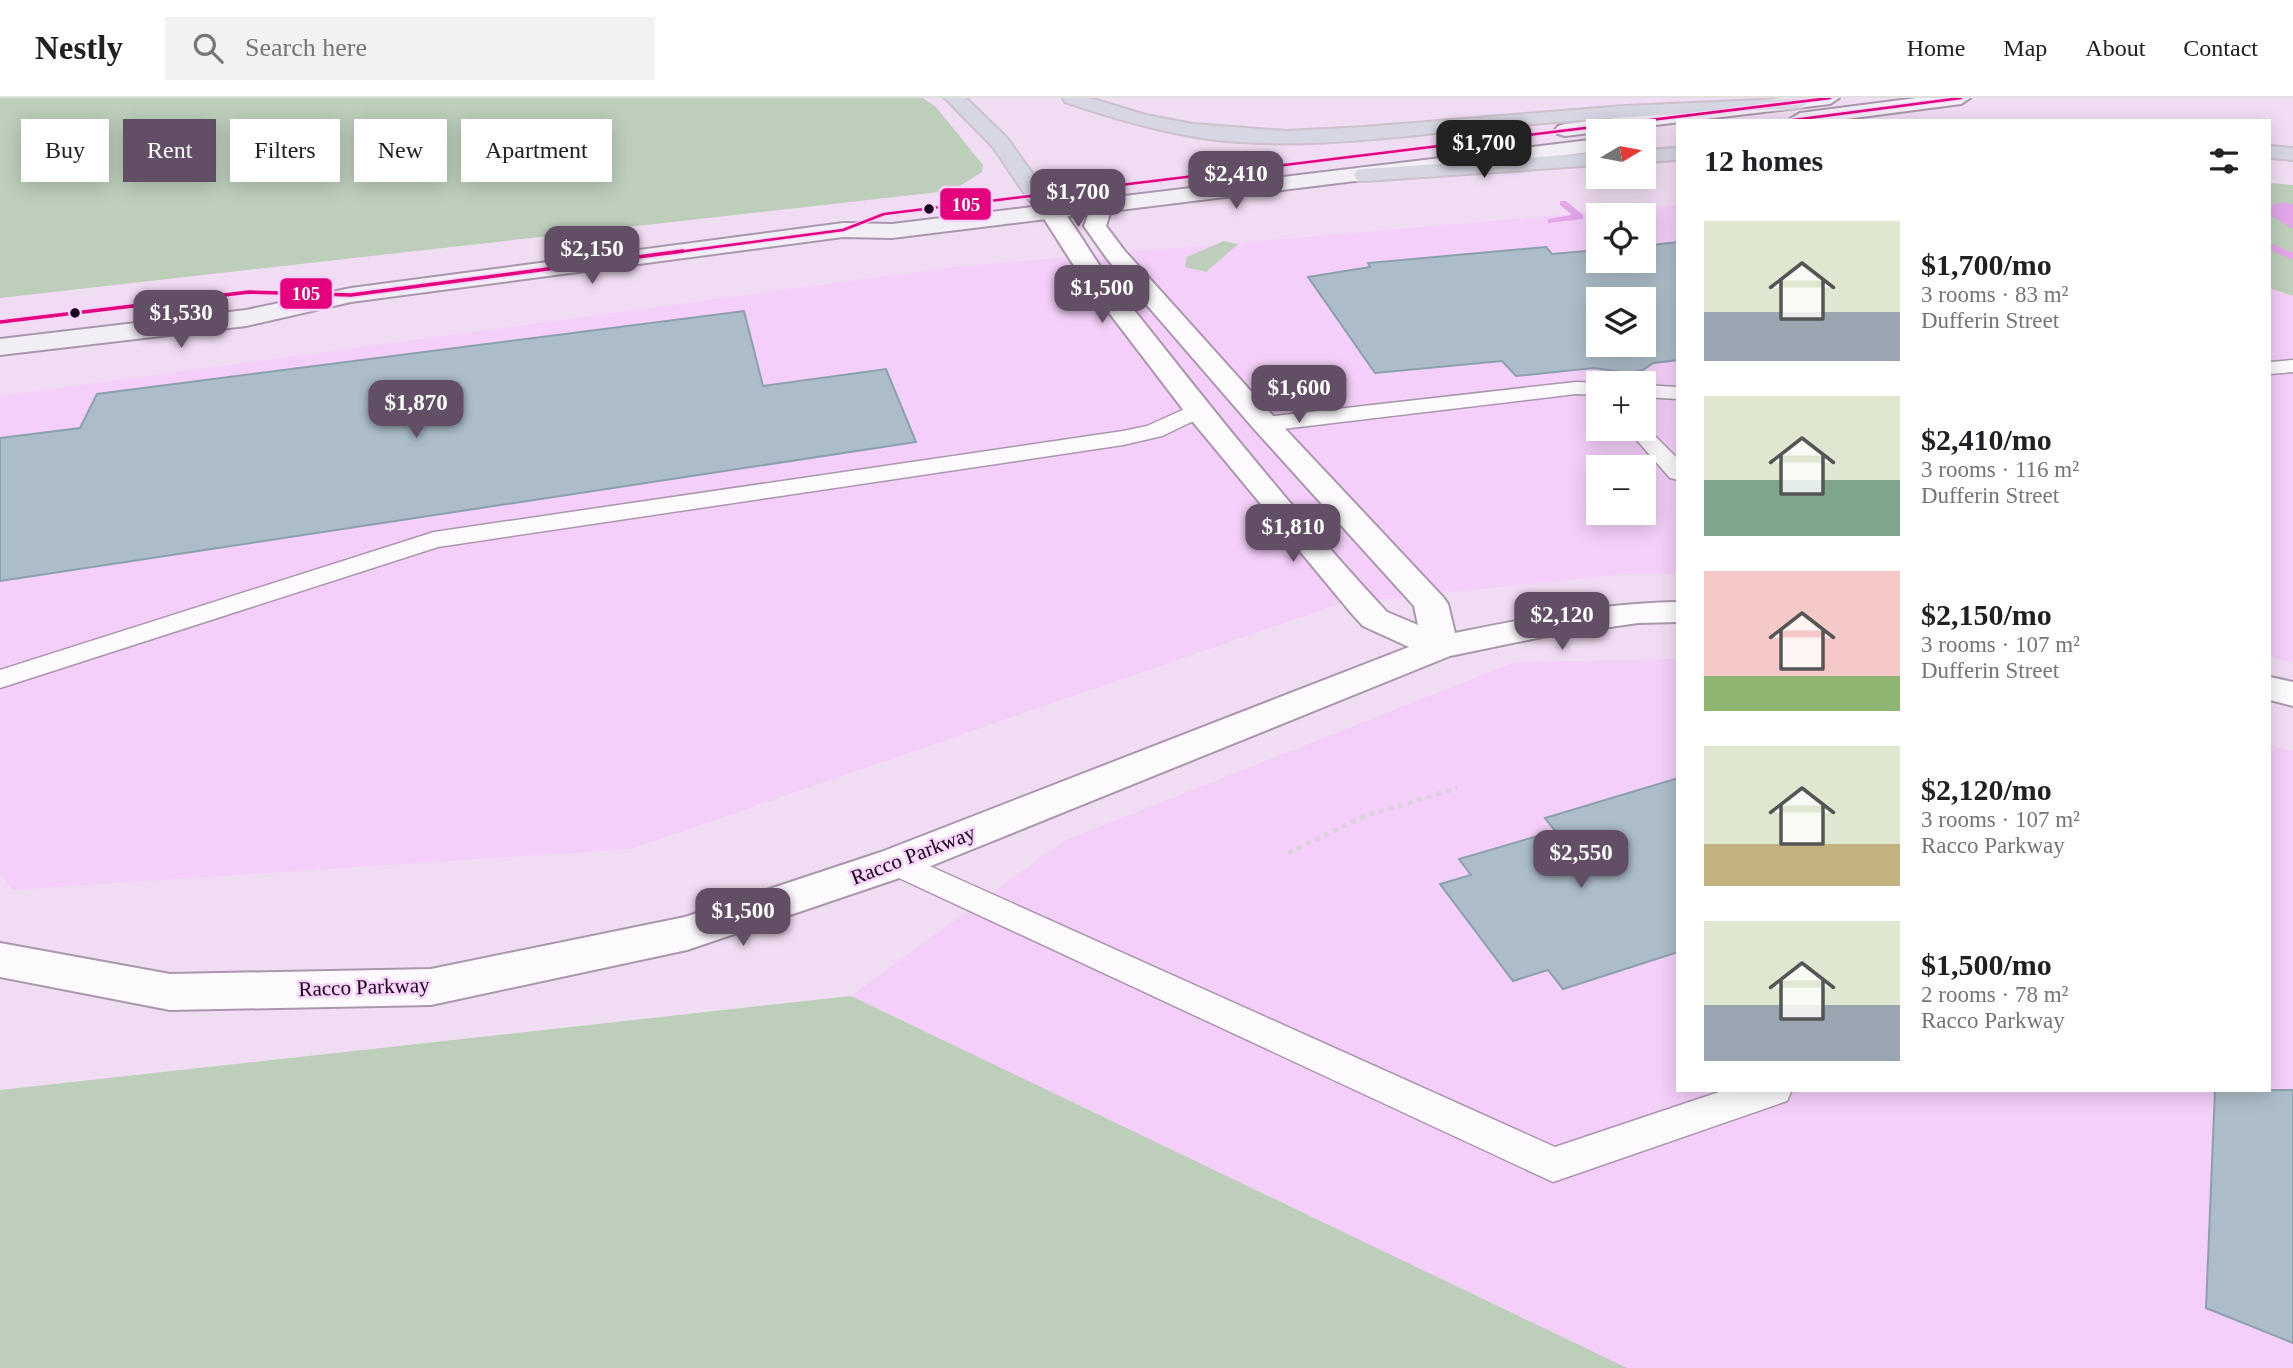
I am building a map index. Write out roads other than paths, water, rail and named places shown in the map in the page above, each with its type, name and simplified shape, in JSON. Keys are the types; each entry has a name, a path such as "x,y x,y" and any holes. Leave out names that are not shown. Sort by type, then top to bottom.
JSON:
{"highway":[{"path":"954,98 984,122 1012,156 1043,202"},
{"path":"1072,98 1142,121 1211,133 1258,135 1320,134 1597,112 1800,102"},
{"path":"2271,152 2293,154"},
{"path":"1656,155 1676,154"},
{"path":"1365,175 1586,160"}],"main road":[{"path":"0,347 246,318 351,295 843,230 892,231 1043,202 1830,98"},
{"path":"1799,119 1961,98"},
{"path":"1656,137 1676,134"},
{"path":"1043,202 1102,204 1365,175 1586,147"},
{"path":"0,322 249,292 351,295"}],"street":[{"path":"1043,202 1087,267 1198,410 1375,619 1440,647"},
{"path":"1102,204 1095,228 1265,424 1431,604 1440,647"},
{"name":"Racco Parkway","path":"0,960 170,992 431,987 687,933 896,863 1440,647 1547,625 1638,613 1676,612"},
{"path":"2271,688 2293,694"}],"lane":[{"path":"2271,368 2293,366"},
{"path":"1265,424 1586,388"},
{"path":"1656,392 1676,393"},
{"path":"0,679 434,540 1123,438 1154,431 1198,410"},
{"path":"1648,441 1676,471"},
{"path":"896,863 1553,1165 1767,1092"}],"waterway":[{"path":"1551,221 1580,217 1563,203"},
{"path":"2271,246 2293,257"}]}
